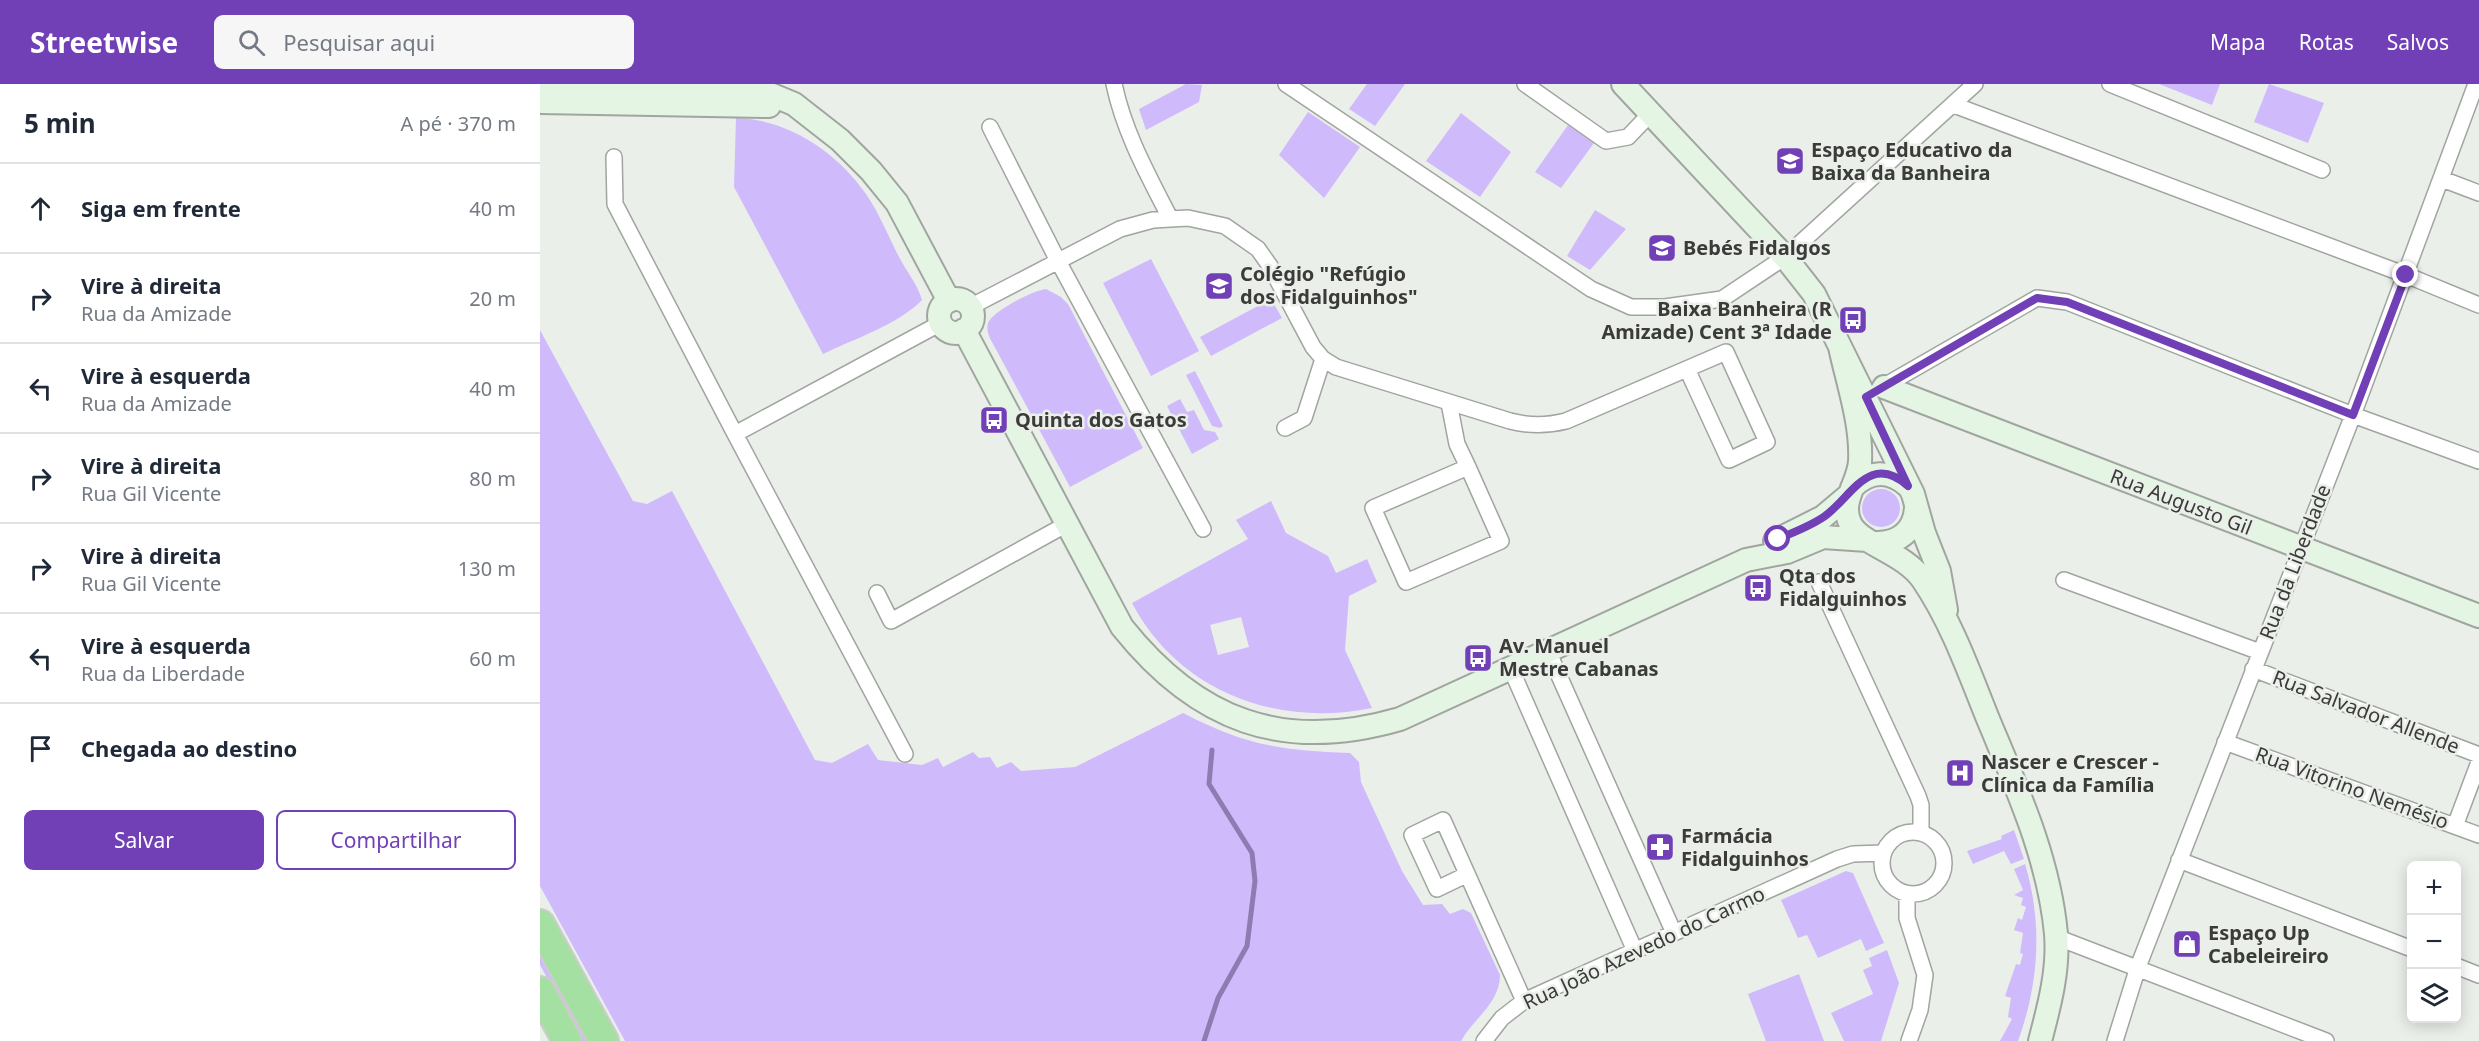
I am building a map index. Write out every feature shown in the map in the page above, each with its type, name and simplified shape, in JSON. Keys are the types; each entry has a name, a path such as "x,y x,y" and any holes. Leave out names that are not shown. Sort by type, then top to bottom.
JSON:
{"highway":[{"path":"540,924 604,1041"},
{"path":"540,991 567,1041"}],"main road":[{"path":"1623,84 1785,256 1814,294 1840,347 1875,392 1939,571 1950,626"},
{"path":"540,85 696,91"},
{"path":"540,102 739,87 770,94 794,104 840,140 897,203 948,301"},
{"path":"961,300 970,307 972,320 964,330 954,332 941,323 940,310 948,301 961,300"},
{"path":"964,330 1122,627 1143,654 1170,679 1198,699 1232,716 1258,725 1317,733 1382,724 1400,719 1746,560 1778,539 1824,517 1865,477 1882,473 1900,479 1912,494 1916,513 1908,531 1893,542 1823,537 1787,552 1746,560"},
{"path":"1840,347 1860,441 1860,466 1850,492 1846,513 1849,521 1853,529 1871,542 1907,562 1922,579 1950,626 2035,833 2051,895 2056,937 2054,978 2040,1041"},
{"name":"Rua Augusto Gil","path":"1875,392 2479,616"}],"street":[{"path":"1114,84 1118,105 1138,157 1170,218"},
{"path":"1286,84 1591,289 1631,307 1665,307 1722,299 1785,256 1975,84"},
{"path":"1525,84 1606,141 1628,137 1651,114"},
{"path":"2110,84 2322,170"},
{"name":"Rua da Liberdade","path":"2115,1041 2138,967 2353,415 2442,179 2474,104 2476,84"},
{"path":"1954,105 2406,275 2479,305"},
{"path":"990,127 1058,261 1203,529"},
{"path":"614,157 615,204 905,754"},
{"path":"2442,179 2479,193"},
{"path":"970,307 1120,229 1170,218 1188,218 1225,226 1258,249 1270,266 1306,335 1323,359 1336,368 1529,426 1548,426 1566,421 1726,352 1767,442 1729,460 1687,369"},
{"path":"1875,392 2037,298 2067,302 2353,415 2479,461"},
{"path":"735,434 941,323"},
{"path":"1285,428 1304,418 1323,359"},
{"path":"1449,403 1457,444 1468,466 1501,541 1406,582 1373,508 1468,466"},
{"path":"877,593 891,621 1067,524"},
{"path":"2064,580 2260,652"},
{"path":"1818,582 1921,805 1921,834"},
{"path":"1548,651 1674,933"},
{"path":"1511,669 1635,951"},
{"name":"Rua Salvador Allende","path":"2253,669 2479,755"},
{"name":"Rua Vitorino Nemésio","path":"2225,742 2479,835"},
{"path":"2455,826 2479,762"},
{"path":"1909,832 1921,834 1933,840 1941,850 1944,864 1941,877 1932,887 1920,893 1907,894 1895,889 1886,879 1881,866 1883,853 1889,843 1898,836 1909,832"},
{"name":"Rua João Azevedo do Carmo","path":"1484,1041 1502,1018 1524,1001 1837,859 1853,854 1883,853"},
{"path":"2179,860 2407,947"},
{"path":"1466,875 1524,1001"},
{"path":"1907,894 1907,918 1925,975 1920,1010 1909,1041"},
{"path":"2056,937 2326,1041"},
{"path":"2461,968 2479,975"}],"shaded area":[{"path":"1186,84 1202,85 1199,102 1146,130 1139,109"},
{"path":"1367,84 1405,84 1375,126 1349,109"},
{"path":"2159,84 2220,84 2212,105"},
{"path":"2269,84 2324,103 2308,143 2254,122"},
{"path":"1308,112 1360,147 1324,198 1279,155"},
{"path":"1461,113 1511,152 1480,197 1426,161"},
{"path":"736,118 774,124 792,131 826,152 841,165 871,201 922,300 889,324 823,354 734,187"},
{"path":"1568,125 1594,143 1561,188 1535,172"},
{"path":"1595,210 1626,229 1590,270 1567,256"},
{"path":"1151,259 1199,351 1151,376 1103,283"},
{"path":"1046,289 1061,297 1068,304 1143,448 1070,487 988,331 988,323 997,313 1023,297"},
{"path":"1271,299 1282,318 1211,356 1200,337"},
{"path":"540,330 633,501 647,504 672,491 815,760 832,763 868,744 878,760 922,765 938,758 943,767 973,752 979,758 990,757 997,768 1011,762 1021,771 1075,767 1183,713 1226,733 1264,744 1283,748 1350,753 1359,762 1361,782 1402,871 1423,905 1442,904 1450,914 1463,909 1471,913 1500,975 1496,994 1491,1002 1461,1041 625,1041 540,886"},
{"path":"1195,371 1223,426 1220,428 1212,426 1186,375"},
{"path":"1180,399 1187,412 1194,410 1204,430 1215,432 1219,439 1192,454 1167,406"},
{"path":"1881,489 1888,490 1894,495 1899,501 1899,515 1894,521 1888,526 1881,527 1874,526 1868,521 1863,515 1862,508 1863,501 1868,495 1874,490"},
{"path":"1271,501 1286,533 1328,556 1336,573 1367,559 1377,582 1349,596 1345,650 1372,708 1336,713 1301,712 1266,707 1234,696 1203,680 1176,659 1152,634 1132,603 1248,539 1236,520","holes":["1241,617 1249,647 1218,655 1210,625"]},
{"path":"2014,830 2024,859 2011,864 2004,851 1973,864 1967,851 2002,839 2001,836"},
{"path":"2025,864 2031,886 2036,931 2034,975 2018,1041 2000,1041 2012,1019 2008,1017 2011,998 2005,996 2016,964 2020,965 2023,954 2020,953 2023,933 2014,930 2018,918 2022,920 2026,907 2021,905 2023,898 2014,895 2023,890 2014,869"},
{"path":"1846,871 1853,873 1884,943 1866,951 1861,939 1818,958 1807,935 1798,938 1781,900"},
{"path":"540,943 593,1041 582,1041 540,965"},
{"path":"1887,950 1899,983 1881,1041 1844,1041 1831,1013 1873,994 1863,970 1872,966 1869,958"},
{"path":"1799,974 1824,1041 1766,1041 1748,994"}],"waterway":[{"path":"1204,1041 1218,998 1247,946 1255,881 1252,853 1209,784 1212,750"}],"place":[{"name":"Espaço Educativo da Baixa da Banheira","path":"1790,161"},
{"name":"Bebés Fidalgos","path":"1662,248"},
{"name":"Colégio \"Refúgio dos Fidalguinhos\"","path":"1219,286"},
{"name":"Baixa Banheira (R Amizade) Cent 3ª Idade","path":"1853,320"},
{"name":"Quinta dos Gatos","path":"994,420"},
{"name":"Qta dos Fidalguinhos","path":"1758,588"},
{"name":"Av. Manuel Mestre Cabanas","path":"1478,658"},
{"name":"Nascer e Crescer - Clínica da Família","path":"1960,773"},
{"name":"Farmácia Fidalguinhos","path":"1660,847"},
{"name":"Espaço Up Cabeleireiro","path":"2187,944"}],"route":[{"path":"1778,539 1824,517 1865,477 1882,473 1892,475 1908,486 1866,397 2037,298 2067,302 2353,415 2406,275"}]}
